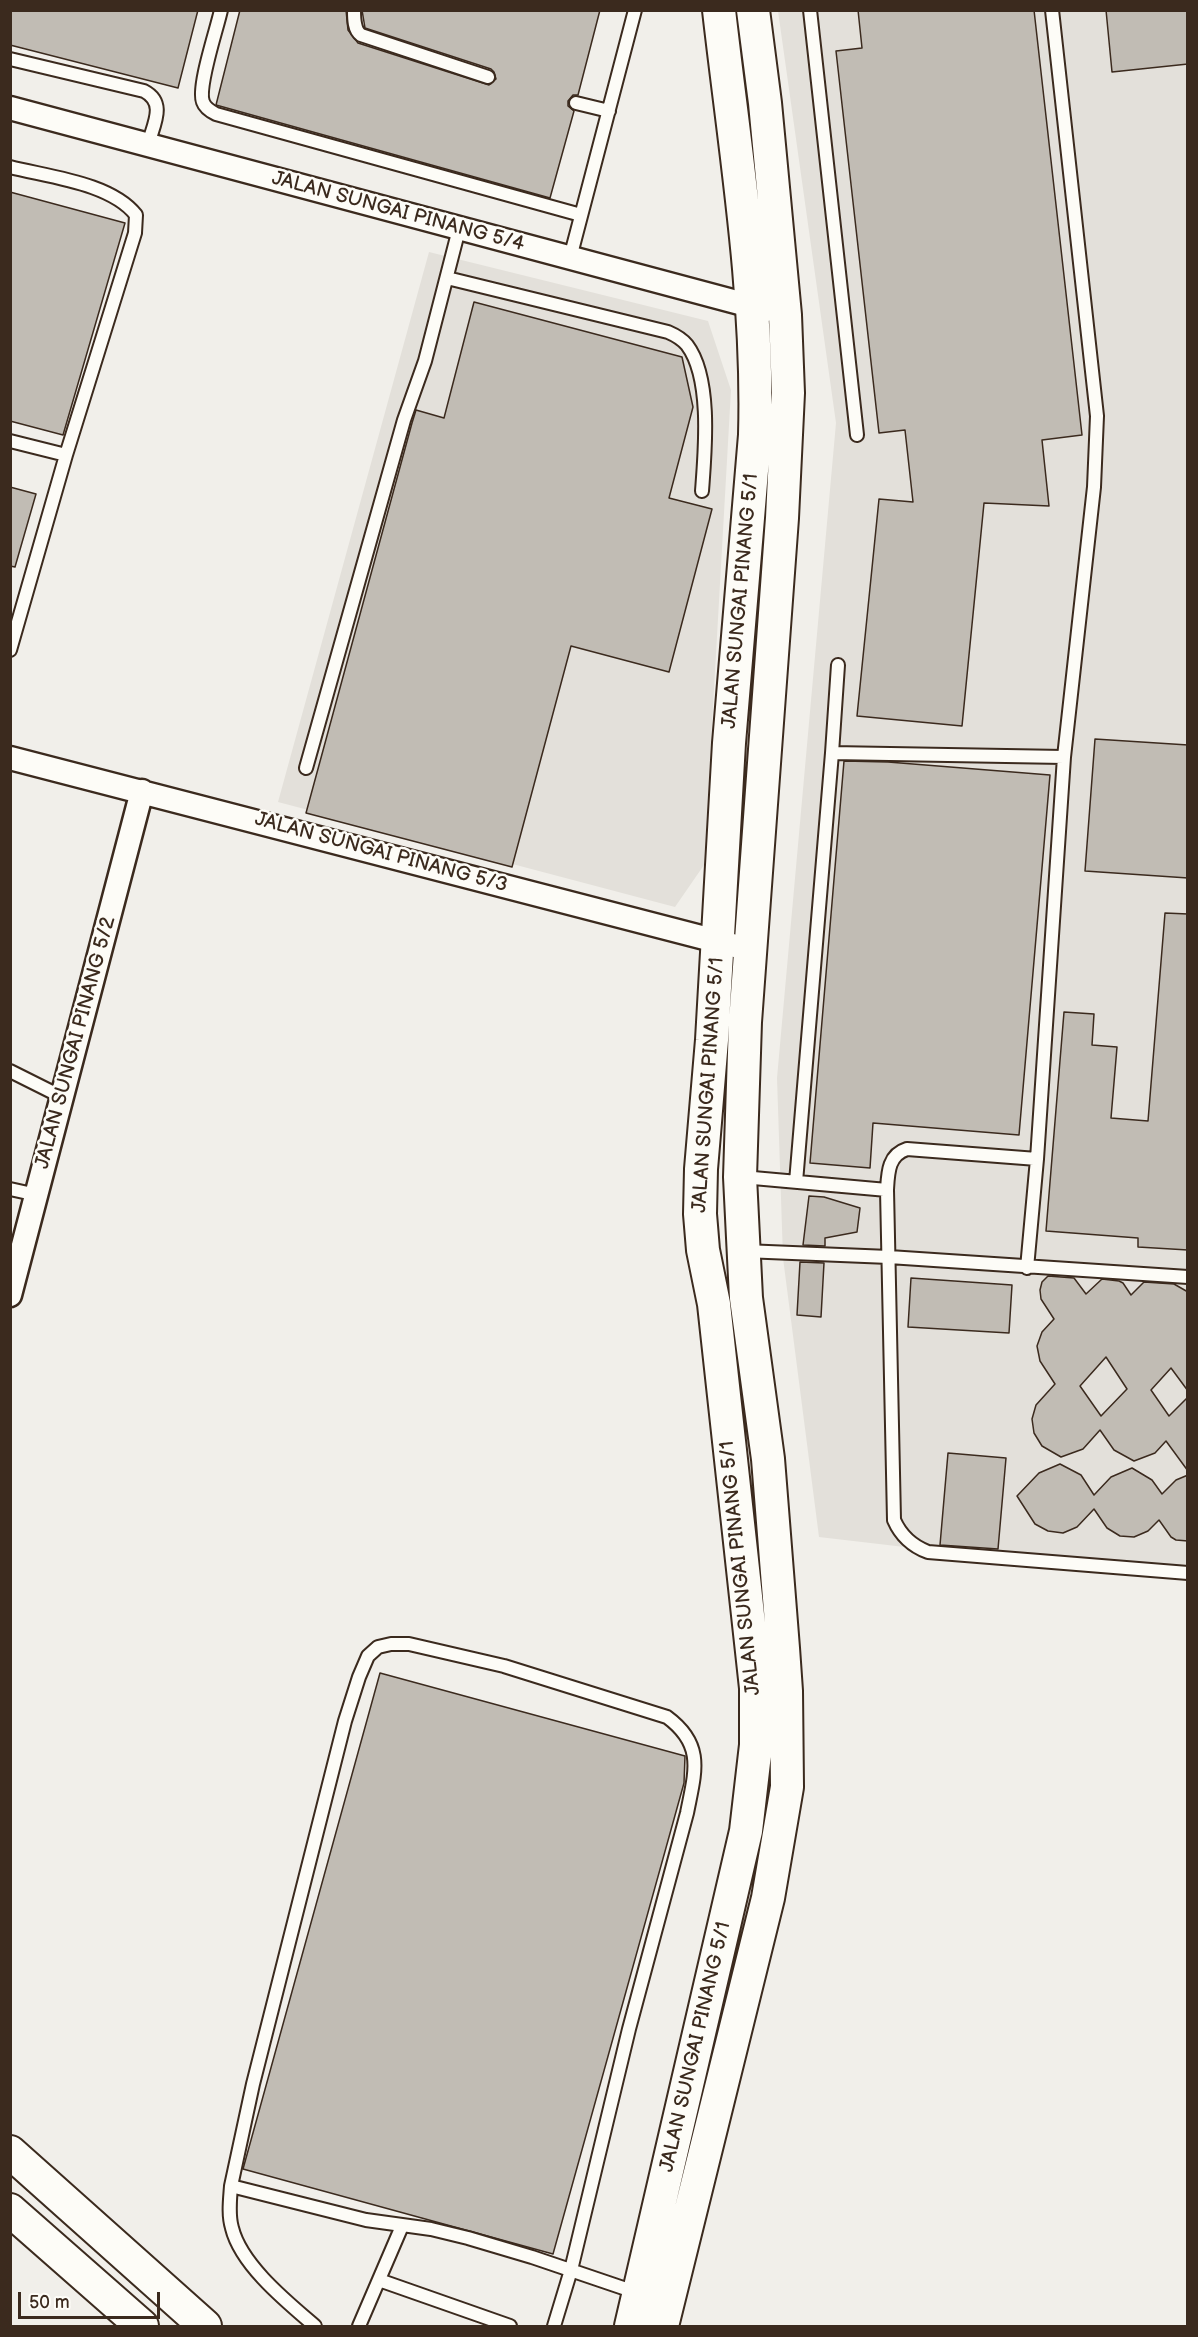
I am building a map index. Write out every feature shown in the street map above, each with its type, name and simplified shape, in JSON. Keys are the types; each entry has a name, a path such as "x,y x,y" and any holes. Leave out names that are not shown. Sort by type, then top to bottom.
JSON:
{"street":[{"name":"JALAN SUNGAI PINANG 5/1","path":"631,2326 746,1831 756,1745 756,1688 714,1304 703,1250 700,1214 729,743 757,387 753,307 719,10"},
{"name":"JALAN SUNGAI PINANG 5/1","path":"662,2326 768,1898 787,1787 783,1648 768,1459 746,1298 740,1177 746,1022 782,518 788,393 785,315 765,104 753,10"},
{"name":"JALAN SUNGAI PINANG 5/4","path":"10,108 785,315"},
{"name":"JALAN SUNGAI PINANG 5/3","path":"10,758 751,950"},
{"name":"JALAN SUNGAI PINANG 5/2","path":"10,1295 142,791"},
{"path":"10,2152 205,2326"},
{"path":"10,2210 142,2326"}],"lane":[{"path":"221,10 202,85 203,103 216,114 581,215"},
{"path":"354,10 354,23 361,35 488,77"},
{"path":"570,258 635,10"},
{"path":"810,10 858,435"},
{"path":"1027,1268 1037,1159 1064,757 1094,487 1097,416 1052,10"},
{"path":"10,60 144,91 152,95 157,101 157,109 148,145"},
{"path":"576,103 609,111"},
{"path":"10,167 110,194 128,205 136,215 135,233 129,254 66,455 10,650"},
{"path":"306,768 404,420 425,361 459,229"},
{"path":"447,278 668,332 686,343 699,373 703,403 706,434 702,491"},
{"path":"10,441 66,455"},
{"path":"796,1182 838,665"},
{"path":"832,753 1064,757"},
{"path":"10,1071 62,1097"},
{"path":"1037,1159 906,1149 897,1154 890,1164 887,1190 894,1520 898,1530 905,1538 917,1548 928,1552 1188,1573"},
{"path":"740,1177 887,1190"},
{"path":"10,1189 37,1195"},
{"path":"743,1251 889,1257 1188,1277"},
{"path":"315,2326 260,2274 242,2249 232,2229 229,2205 231,2186 253,2084 342,1733 359,1677 368,1656 378,1647 391,1644 409,1644 504,1666 667,1717 682,1728 690,1741 694,1757 694,1778 687,1813 629,2029 571,2270 554,2326"},
{"path":"231,2186 366,2220 431,2229 468,2238 639,2293"},
{"path":"359,2326 402,2226"},
{"path":"379,2280 510,2326"}],"shaded area":[{"path":"778,11 1187,11 1187,1580 819,1537 783,1258 777,1078 836,423"},
{"path":"429,252 708,321 731,390 704,865 675,907 278,802"}],"building":[{"path":"10,10 198,10 178,88 10,45"},
{"path":"240,10 346,10 348,30 358,43 489,85 496,79 491,69 365,28 362,10 600,10 578,95 573,95 568,101 568,106 574,111 550,198 216,105"},
{"path":"858,10 1034,10 1082,435 1042,440 1049,506 984,503 962,726 857,716 879,499 913,502 905,430 879,433 836,51 862,48"},
{"path":"1106,10 1188,10 1188,64 1112,72"},
{"path":"10,192 125,223 63,435 10,421"},
{"path":"474,302 682,357 693,407 669,498 712,509 669,672 571,646 512,867 306,813 416,410 444,418"},
{"path":"10,487 36,494 15,567 10,566"},
{"path":"1095,739 1188,745 1188,878 1085,871"},
{"path":"844,761 888,762 1050,775 1019,1135 873,1123 870,1168 810,1163"},
{"path":"1165,913 1188,914 1188,1250 1138,1247 1138,1238 1046,1231 1064,1012 1094,1014 1092,1045 1117,1047 1111,1118 1148,1121"},
{"path":"809,1196 824,1197 860,1208 857,1232 825,1238 825,1246 803,1245"},
{"path":"800,1262 824,1263 821,1317 797,1315"},
{"path":"1048,1276 1074,1278 1086,1294 1102,1279 1123,1283 1131,1295 1144,1282 1174,1284 1188,1292 1188,1391 1171,1368 1151,1390 1169,1416 1188,1397 1188,1471 1166,1441 1155,1453 1134,1461 1114,1450 1100,1430 1083,1449 1061,1457 1042,1446 1034,1433 1032,1419 1036,1405 1055,1384 1040,1361 1037,1346 1042,1332 1054,1319 1041,1299 1042,1282","holes":["1106,1357 1127,1389 1101,1416 1080,1386"]},
{"path":"911,1278 1012,1285 1009,1333 908,1327"},
{"path":"948,1453 1006,1458 998,1549 940,1545"},
{"path":"1060,1464 1081,1475 1094,1495 1111,1477 1132,1468 1152,1480 1162,1494 1176,1480 1188,1475 1188,1541 1171,1537 1159,1520 1148,1531 1134,1537 1120,1536 1107,1528 1094,1509 1077,1527 1063,1533 1048,1531 1035,1524 1017,1496 1039,1473"},
{"path":"380,1673 685,1756 684,1783 553,2254 243,2169"}]}
